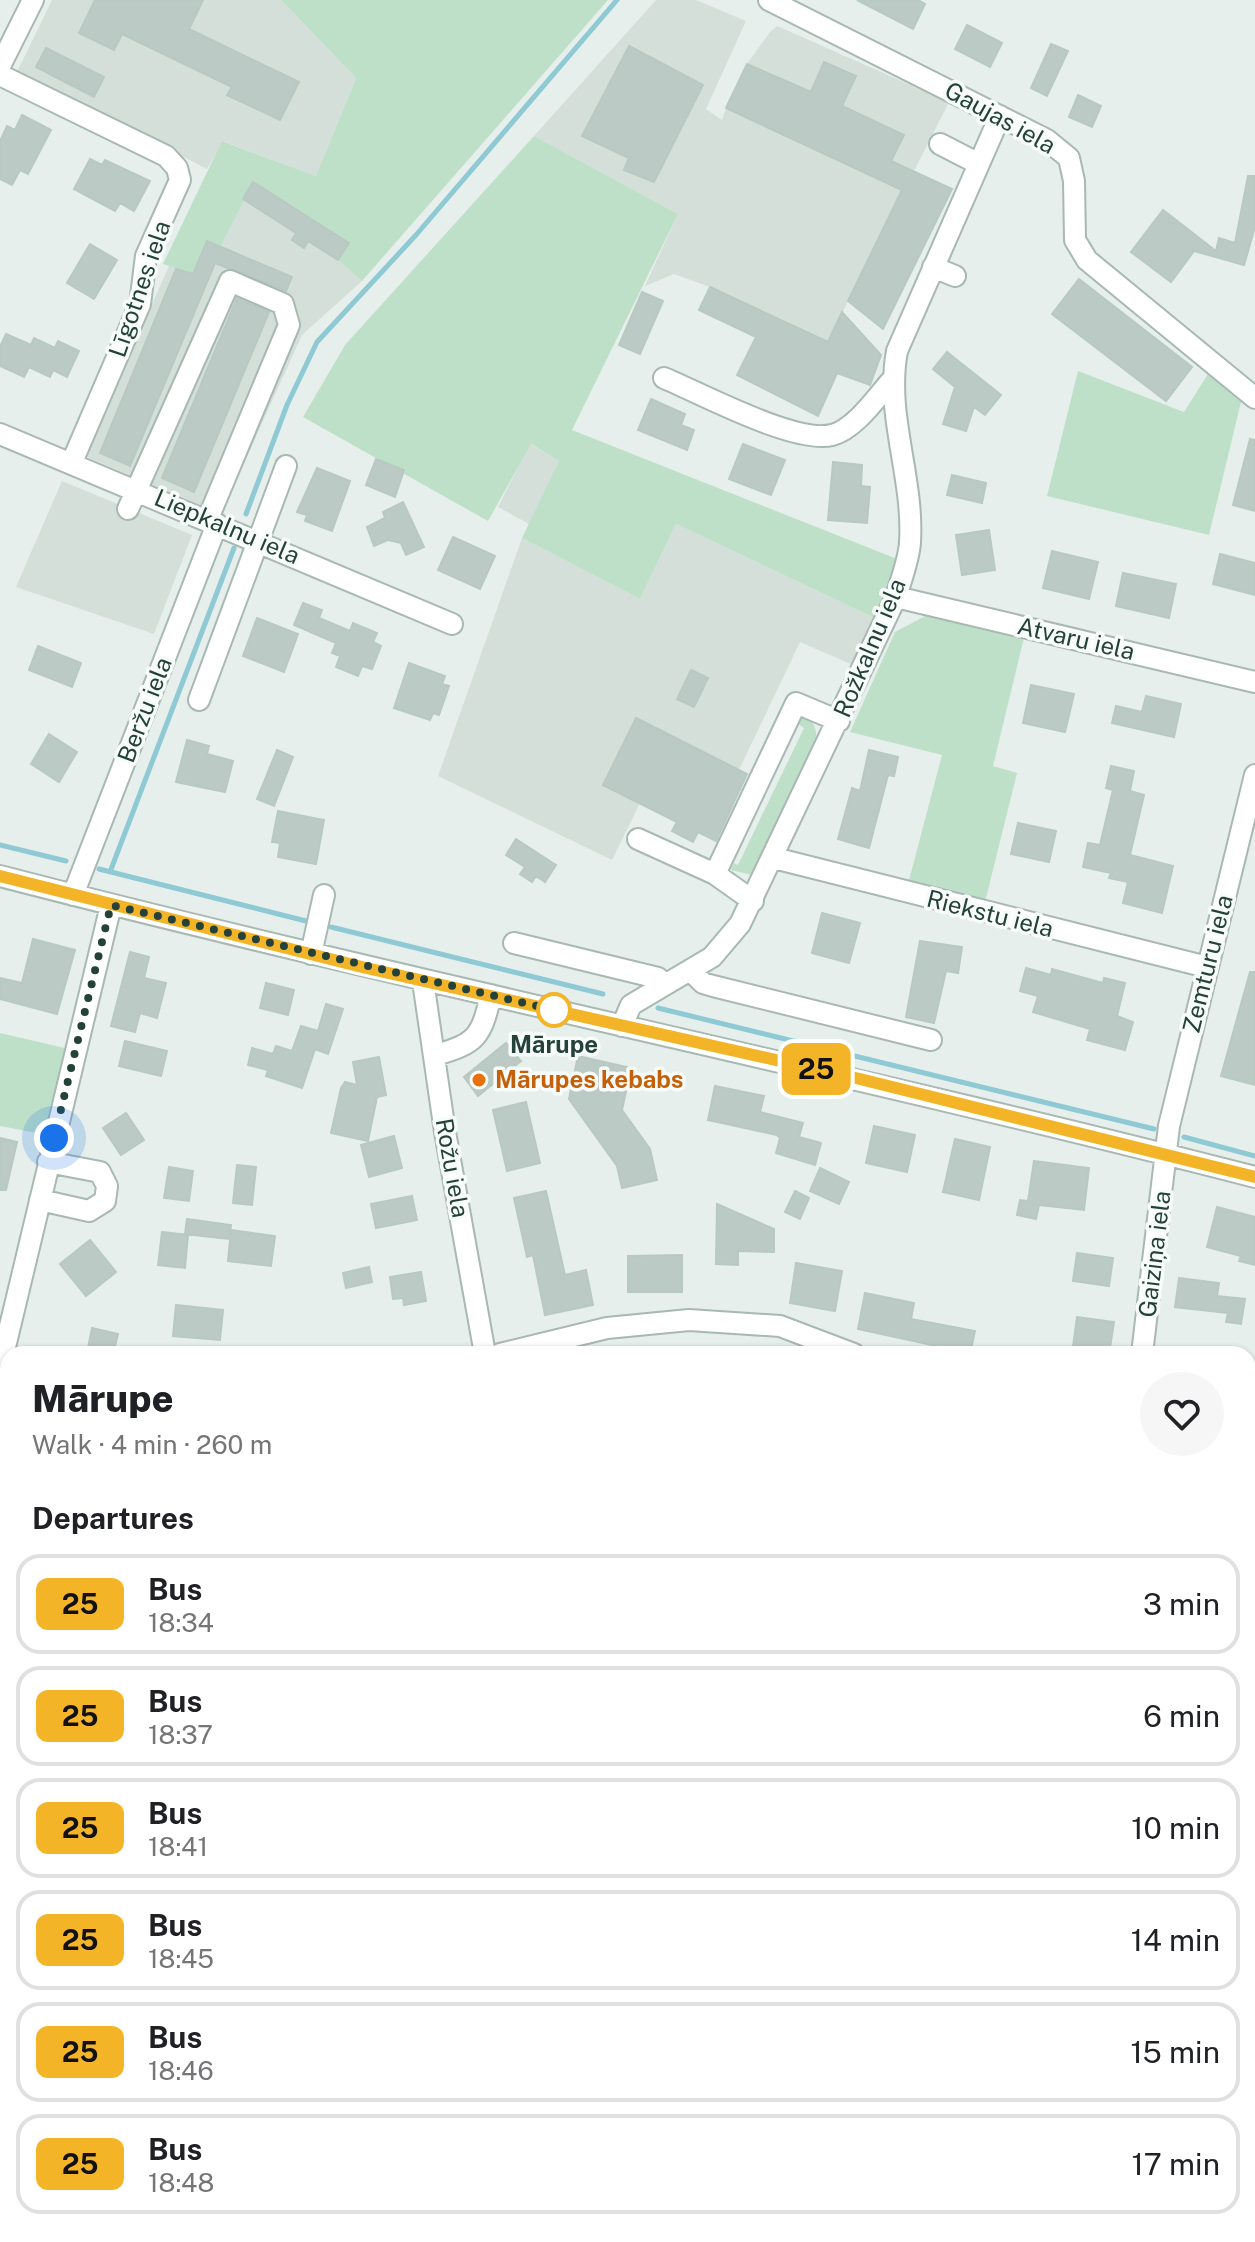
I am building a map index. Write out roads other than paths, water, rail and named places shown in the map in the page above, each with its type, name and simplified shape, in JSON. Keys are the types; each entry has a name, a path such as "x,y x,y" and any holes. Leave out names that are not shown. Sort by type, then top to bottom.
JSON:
{"street":[{"path":"0,66 33,0"},
{"name":"Gaujas iela","path":"769,0 1047,140 1069,158 1074,181 1075,240 1087,260 1255,398"},
{"name":"Līgotnes iela","path":"0,75 166,156 177,168 180,180 146,256 140,304 72,462"},
{"name":"Rožkalnu iela","path":"631,1005 691,971 729,941 774,858 896,597 910,532 891,381 897,351 1000,116"},
{"path":"940,144 977,163"},
{"path":"933,267 955,276"},
{"name":"Beržu iela","path":"73,895 289,325 283,304 230,281 137,489"},
{"path":"664,378 799,435 834,435 859,417 891,381"},
{"name":"Liepkalnu iela","path":"0,434 452,624"},
{"path":"199,700 286,466"},
{"path":"128,509 137,489"},
{"name":"Atvaru iela","path":"896,597 1255,682"},
{"path":"715,874 796,703 839,721"},
{"name":"Zemturu iela","path":"1167,1154 1169,1126 1255,775"},
{"path":"638,839 715,874 753,901"},
{"name":"Riekstu iela","path":"774,858 1207,967"},
{"path":"0,876 423,981 860,1079 1255,1177"},
{"path":"311,954 324,895"},
{"path":"5,1346 111,905"},
{"path":"514,943 658,978 664,985"},
{"path":"613,966 631,1005 622,1026"},
{"path":"691,971 703,983 713,986 931,1040"},
{"name":"Rožu iela","path":"423,981 445,1132 484,1346"},
{"path":"436,1055 464,1047 478,1037 491,995"},
{"name":"Gaiziņa iela","path":"1143,1346 1167,1154"},
{"path":"40,1200 89,1211 105,1201 107,1186 100,1172 48,1162"},
{"path":"533,1346 607,1328 689,1320 780,1326 833,1346"}],"waterway":[{"path":"246,514 287,405 317,342 416,235 617,0"},
{"path":"110,872 234,548"},
{"path":"0,845 66,861"},
{"path":"99,869 306,921"},
{"path":"331,927 603,994"},
{"path":"658,1008 1154,1129"},
{"path":"1184,1137 1255,1156"}],"place":[{"name":"Mārupe","path":"554,1010"},
{"name":"Mārupes kebabs","path":"479,1080"}]}
